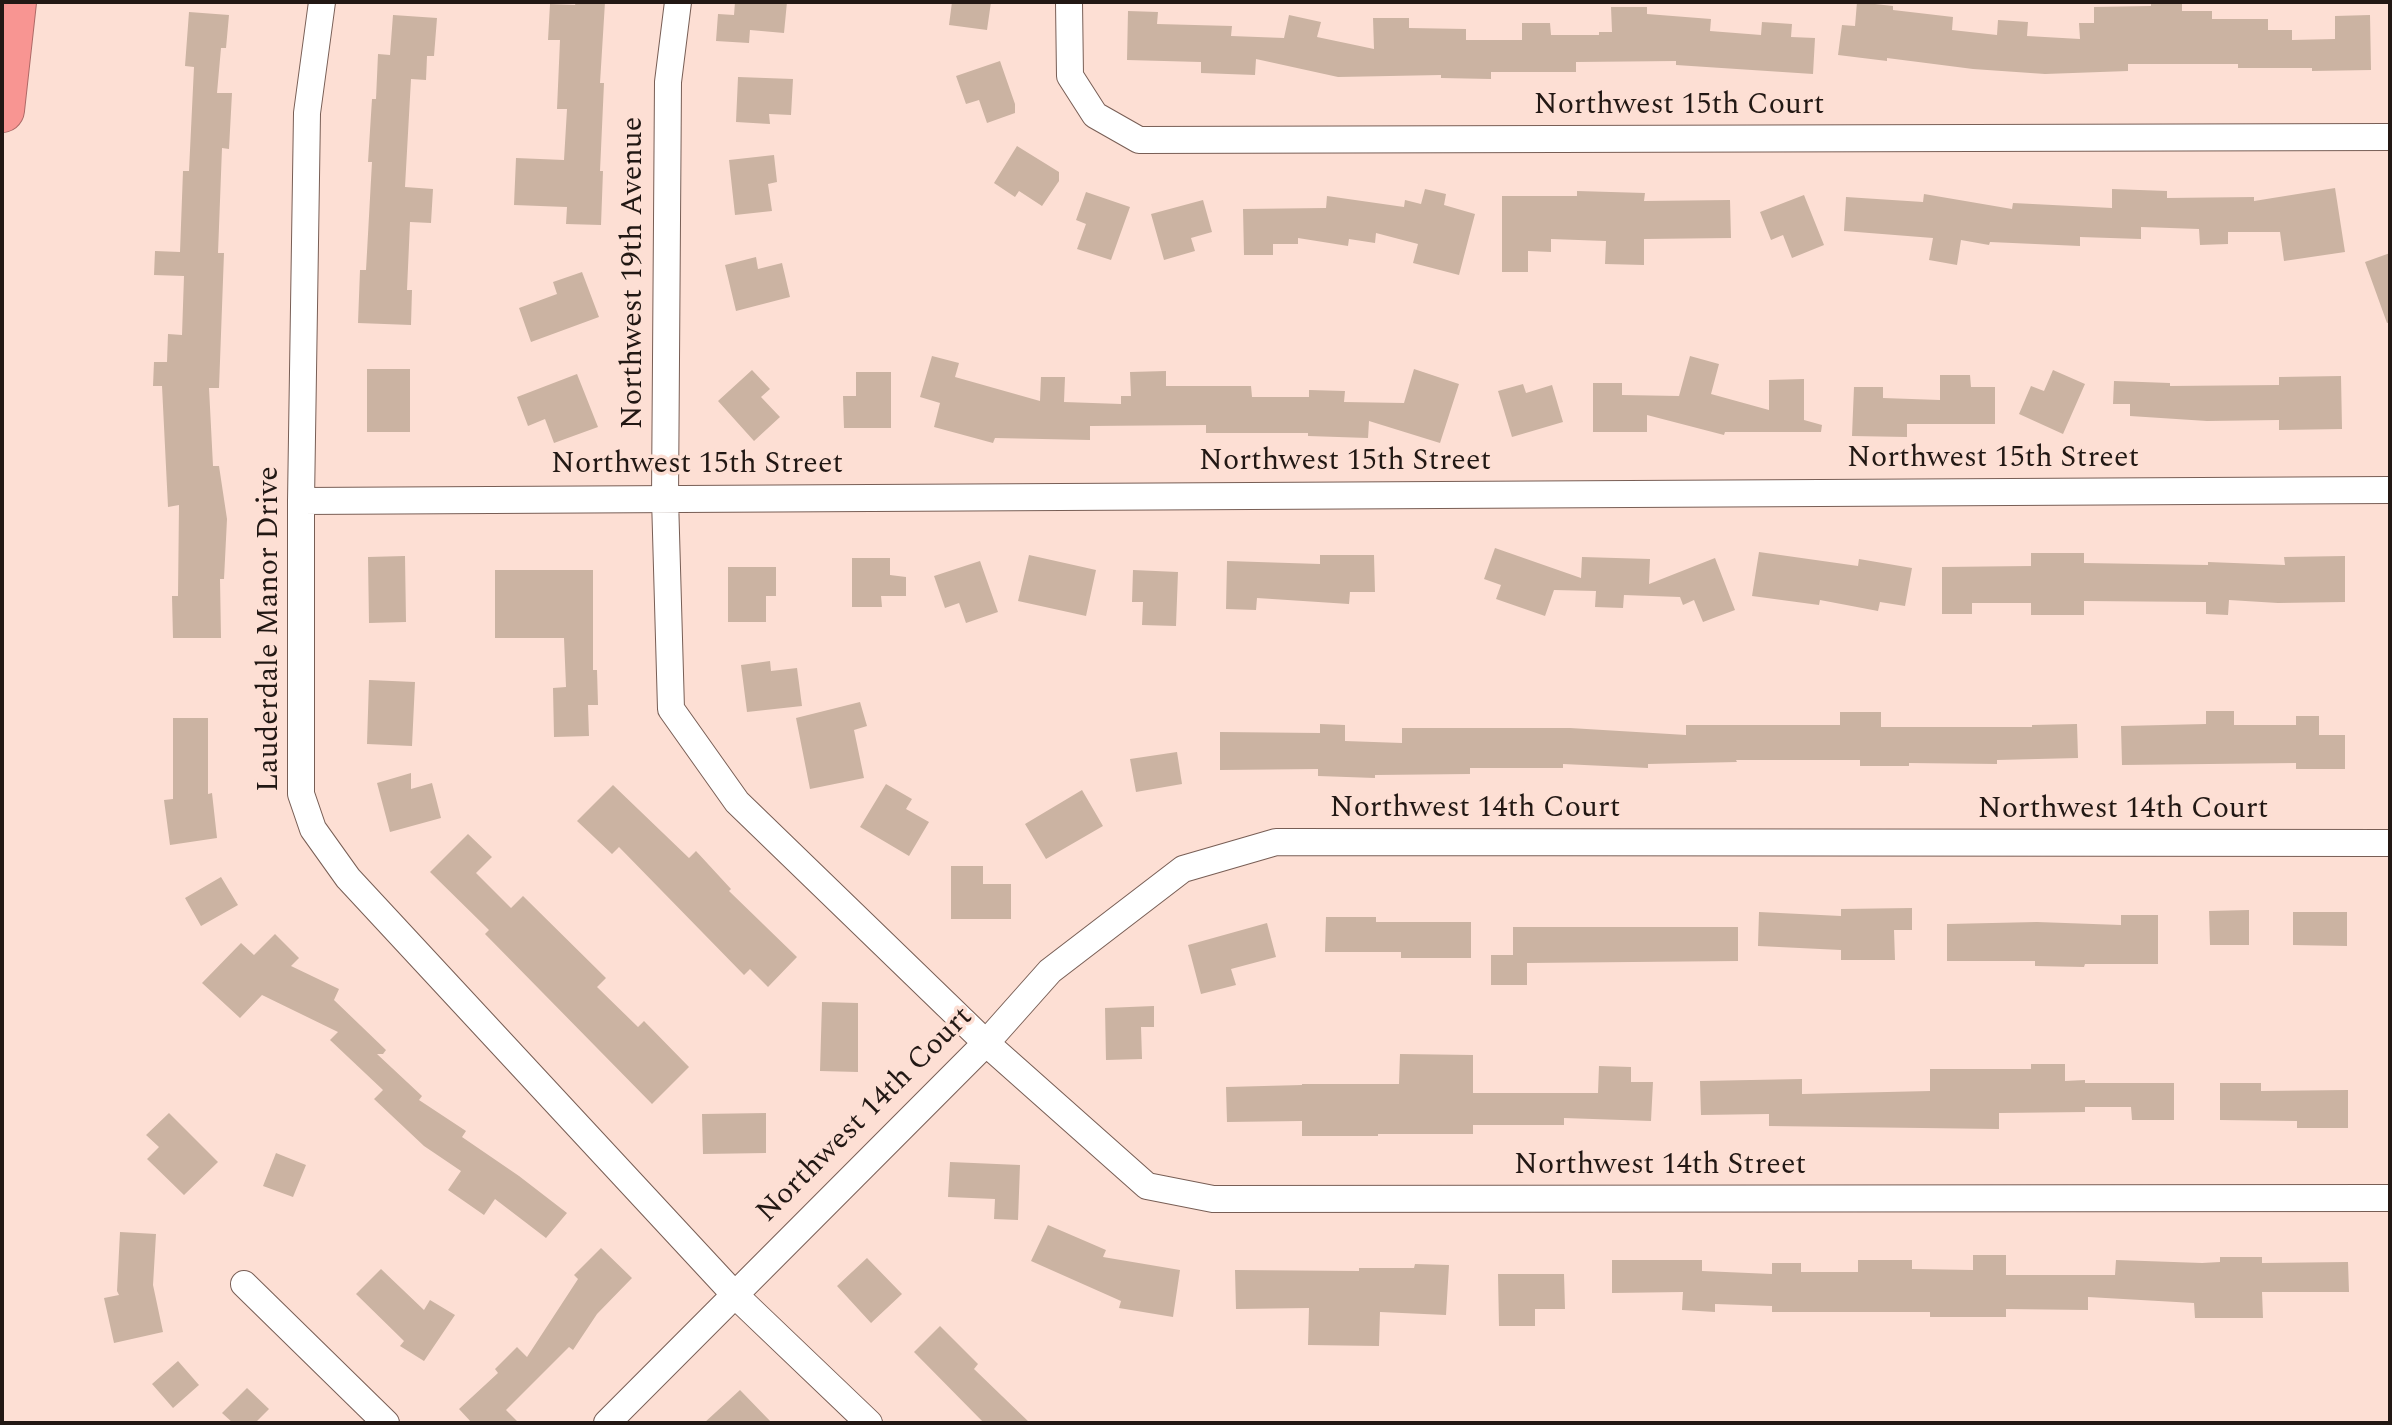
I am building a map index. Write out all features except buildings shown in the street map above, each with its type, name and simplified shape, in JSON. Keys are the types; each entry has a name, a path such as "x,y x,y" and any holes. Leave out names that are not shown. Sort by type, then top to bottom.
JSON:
{"highway":[{"path":"2,53 14,2"},
{"path":"2,110 14,2"}],"street":[{"name":"Lauderdale Manor Drive","path":"322,2 307,113 301,501 301,794 313,829 348,878 735,1295 869,1423"},
{"name":"Northwest 19th Avenue","path":"678,2 668,82 665,498 671,709 737,802 986,1043"},
{"name":"Northwest 15th Court","path":"1069,2 1070,76 1095,115 1139,140 2390,137"},
{"name":"Northwest 15th Street","path":"301,501 2390,490"},
{"name":"Northwest 14th Court","path":"735,1295 986,1043 1050,971 1183,869 1276,842 2390,843"},
{"name":"Northwest 14th Street","path":"986,1043 1147,1186 1213,1199 2390,1198"},
{"path":"244,1284 386,1423"},
{"path":"607,1423 735,1295"}]}
